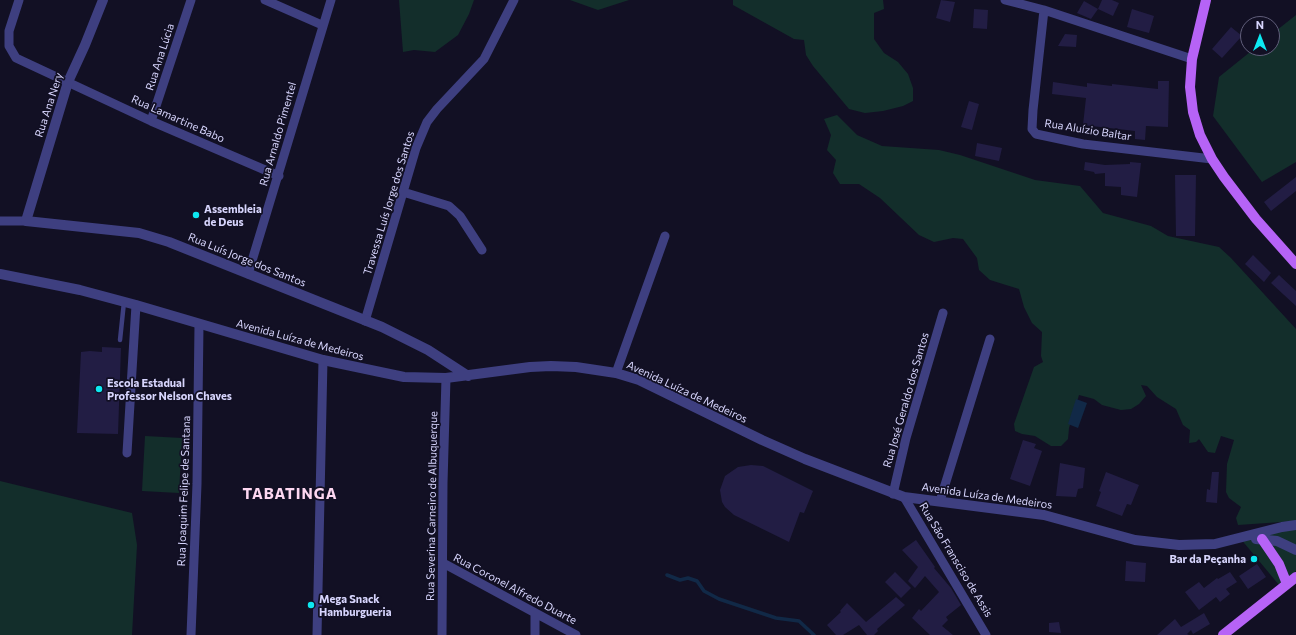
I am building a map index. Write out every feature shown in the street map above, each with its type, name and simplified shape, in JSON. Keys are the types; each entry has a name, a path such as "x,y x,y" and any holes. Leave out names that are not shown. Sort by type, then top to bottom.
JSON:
{"main road":[{"path":"1206,0 1192,59 1190,87 1193,112 1200,135 1212,159 1256,219 1296,264"},
{"path":"1262,539 1278,564 1287,584"},
{"path":"1224,635 1296,577"}],"street":[{"name":"Rua Lamartine Babo","path":"19,0 9,31 9,46 16,58 32,67 279,176"},
{"name":"Rua Ana Nery","path":"26,221 68,82 103,0"},
{"name":"Rua Ana Lúcia","path":"151,120 191,0"},
{"path":"265,0 322,25"},
{"name":"Rua Arnaldo Pimentel","path":"248,274 279,176 322,25 331,0"},
{"name":"Travessa Luís Jorge dos Santos","path":"365,321 416,148 427,122 437,109 484,59 514,0"},
{"path":"1005,0 1044,10 1192,59"},
{"name":"Rua Aluízio Baltar","path":"1044,10 1033,110 1032,129 1036,134 1083,144 1212,159"},
{"path":"404,192 449,206 460,216 482,250"},
{"name":"Rua Luís Jorge dos Santos","path":"0,221 26,221 139,233 188,248 412,341 468,376"},
{"path":"616,373 665,236"},
{"name":"Avenida Luíza de Medeiros","path":"0,274 80,290 322,360 404,377 446,378 530,367 552,366 576,367 616,373 639,380 769,444 893,494 904,497 1044,515 1135,540 1185,545 1215,544 1240,538"},
{"path":"127,453 136,305"},
{"name":"Rua José Geraldo dos Santos","path":"893,494 906,438 943,313"},
{"name":"Rua Joaquim Felipe de Santana","path":"191,635 197,484 199,325"},
{"path":"940,501 990,339"},
{"path":"317,635 322,360"},
{"name":"Rua Severina Carneiro de Albuquerque","path":"442,635 443,484 446,378"},
{"name":"Rua São Fransciso de Assis","path":"904,497 986,635"},
{"path":"1240,538 1264,531 1296,525"},
{"path":"1240,538 1277,541 1296,550"},
{"name":"Rua Coronel Alfredo Duarte","path":"443,563 576,635"},
{"path":"535,613 535,635"}],"lane":[{"path":"120,340 124,302"}],"green space":[{"path":"399,0 474,0 469,14 458,35 435,52 414,50 403,52"},
{"path":"570,0 629,0 598,10"},
{"path":"733,0 883,0 884,9 874,13 874,39 884,53 898,62 908,74 913,88 913,101 903,106 883,111 865,113 849,109 813,66 806,55 804,40 794,39 733,5"},
{"path":"1296,15 1296,162 1262,182 1213,116 1219,77 1245,56 1280,56 1280,28"},
{"path":"837,115 857,135 882,146 939,150 960,155 1035,180 1080,186 1103,213 1151,226 1168,236 1219,247 1231,258 1296,329 1296,521 1238,525 1236,518 1241,507 1229,498 1226,492 1227,464 1234,440 1221,436 1215,453 1208,452 1199,439 1196,442 1189,443 1190,430 1183,425 1176,409 1157,397 1147,386 1141,385 1146,396 1139,404 1131,409 1121,410 1102,405 1094,399 1079,395 1069,428 1068,439 1061,446 1051,446 1035,436 1022,434 1015,431 1014,424 1034,367 1043,362 1041,356 1042,332 1032,323 1024,307 1019,289 990,280 979,270 977,258 963,239 953,238 934,242 919,235 880,198 859,184 840,184 833,173 836,160 827,150 831,135 824,119"},
{"path":"145,436 182,438 179,493 142,491"},
{"path":"0,481 132,513 137,545 132,635 0,635"},
{"path":"1296,525 1296,571 1279,585 1240,538"}],"water":[{"path":"1076,399 1087,403 1078,428 1068,424"}],"building":[{"path":"941,0 955,2 950,22 936,18"},
{"path":"1102,0 1112,0 1119,3 1113,16 1098,9"},
{"path":"1084,1 1098,9 1091,19 1077,13"},
{"path":"974,9 988,10 987,29 973,28"},
{"path":"1132,9 1154,16 1149,33 1127,27"},
{"path":"1231,27 1240,34 1240,38 1222,58 1212,49"},
{"path":"1065,34 1077,35 1076,47 1058,46"},
{"path":"1158,81 1169,81 1168,127 1146,126 1145,140 1135,139 1135,131 1083,125 1086,98 1052,94 1053,82 1087,87 1087,83 1158,89"},
{"path":"969,101 979,104 972,130 961,127"},
{"path":"977,143 1002,148 999,161 975,156"},
{"path":"1085,162 1105,165 1130,164 1130,162 1141,163 1137,197 1121,195 1121,187 1105,186 1105,173 1095,174 1094,172 1084,170"},
{"path":"1175,175 1196,175 1195,236 1176,236"},
{"path":"1296,177 1296,191 1271,211 1264,202"},
{"path":"1253,255 1271,273 1264,282 1245,264"},
{"path":"1279,275 1296,291 1296,306 1271,283"},
{"path":"102,347 121,348 118,434 77,433 81,352 102,352"},
{"path":"1023,440 1036,444 1034,448 1042,451 1030,486 1010,479"},
{"path":"1060,463 1085,468 1083,488 1078,489 1076,497 1056,496"},
{"path":"751,465 763,466 813,491 804,513 800,512 789,542 734,515 722,502 720,490 725,476 738,467"},
{"path":"1106,472 1139,485 1131,505 1127,504 1122,516 1096,506 1101,492 1099,491"},
{"path":"1212,472 1219,472 1217,503 1206,502 1207,489 1210,490"},
{"path":"916,540 935,567 934,568 951,588 961,605 946,617 948,620 942,626 953,635 930,635 912,618 919,609 921,611 939,592 925,576 915,588 908,581 918,567 902,550"},
{"path":"1126,561 1146,563 1145,582 1125,581"},
{"path":"1257,564 1266,577 1248,589 1239,576"},
{"path":"895,572 911,588 901,598 885,582"},
{"path":"1230,572 1237,582 1226,589 1230,594 1220,602 1216,597 1199,610 1185,592 1199,582 1204,588 1217,578 1218,579"},
{"path":"896,597 905,605 877,629 878,631 874,635 867,635 859,625 843,635 836,635 827,625 841,612 840,611 847,603 866,622"},
{"path":"1204,613 1210,624 1193,634 1191,630 1187,634 1189,635 1157,635 1175,619 1181,627"},
{"path":"1059,622 1061,633 1049,632 1049,623"}],"waterway":[{"path":"667,575 680,580 688,578 697,581 704,591 719,599 776,618 799,621 814,635"}],"place":[{"name":"Assembleia de Deus","path":"196,215"},
{"name":"Escola Estadual Professor Nelson Chaves","path":"99,389"},
{"name":"Bar da Peçanha","path":"1254,559"},
{"name":"Mega Snack Hamburgueria","path":"311,605"}],"district":[{"name":"TABATINGA","path":"290,494"}]}
